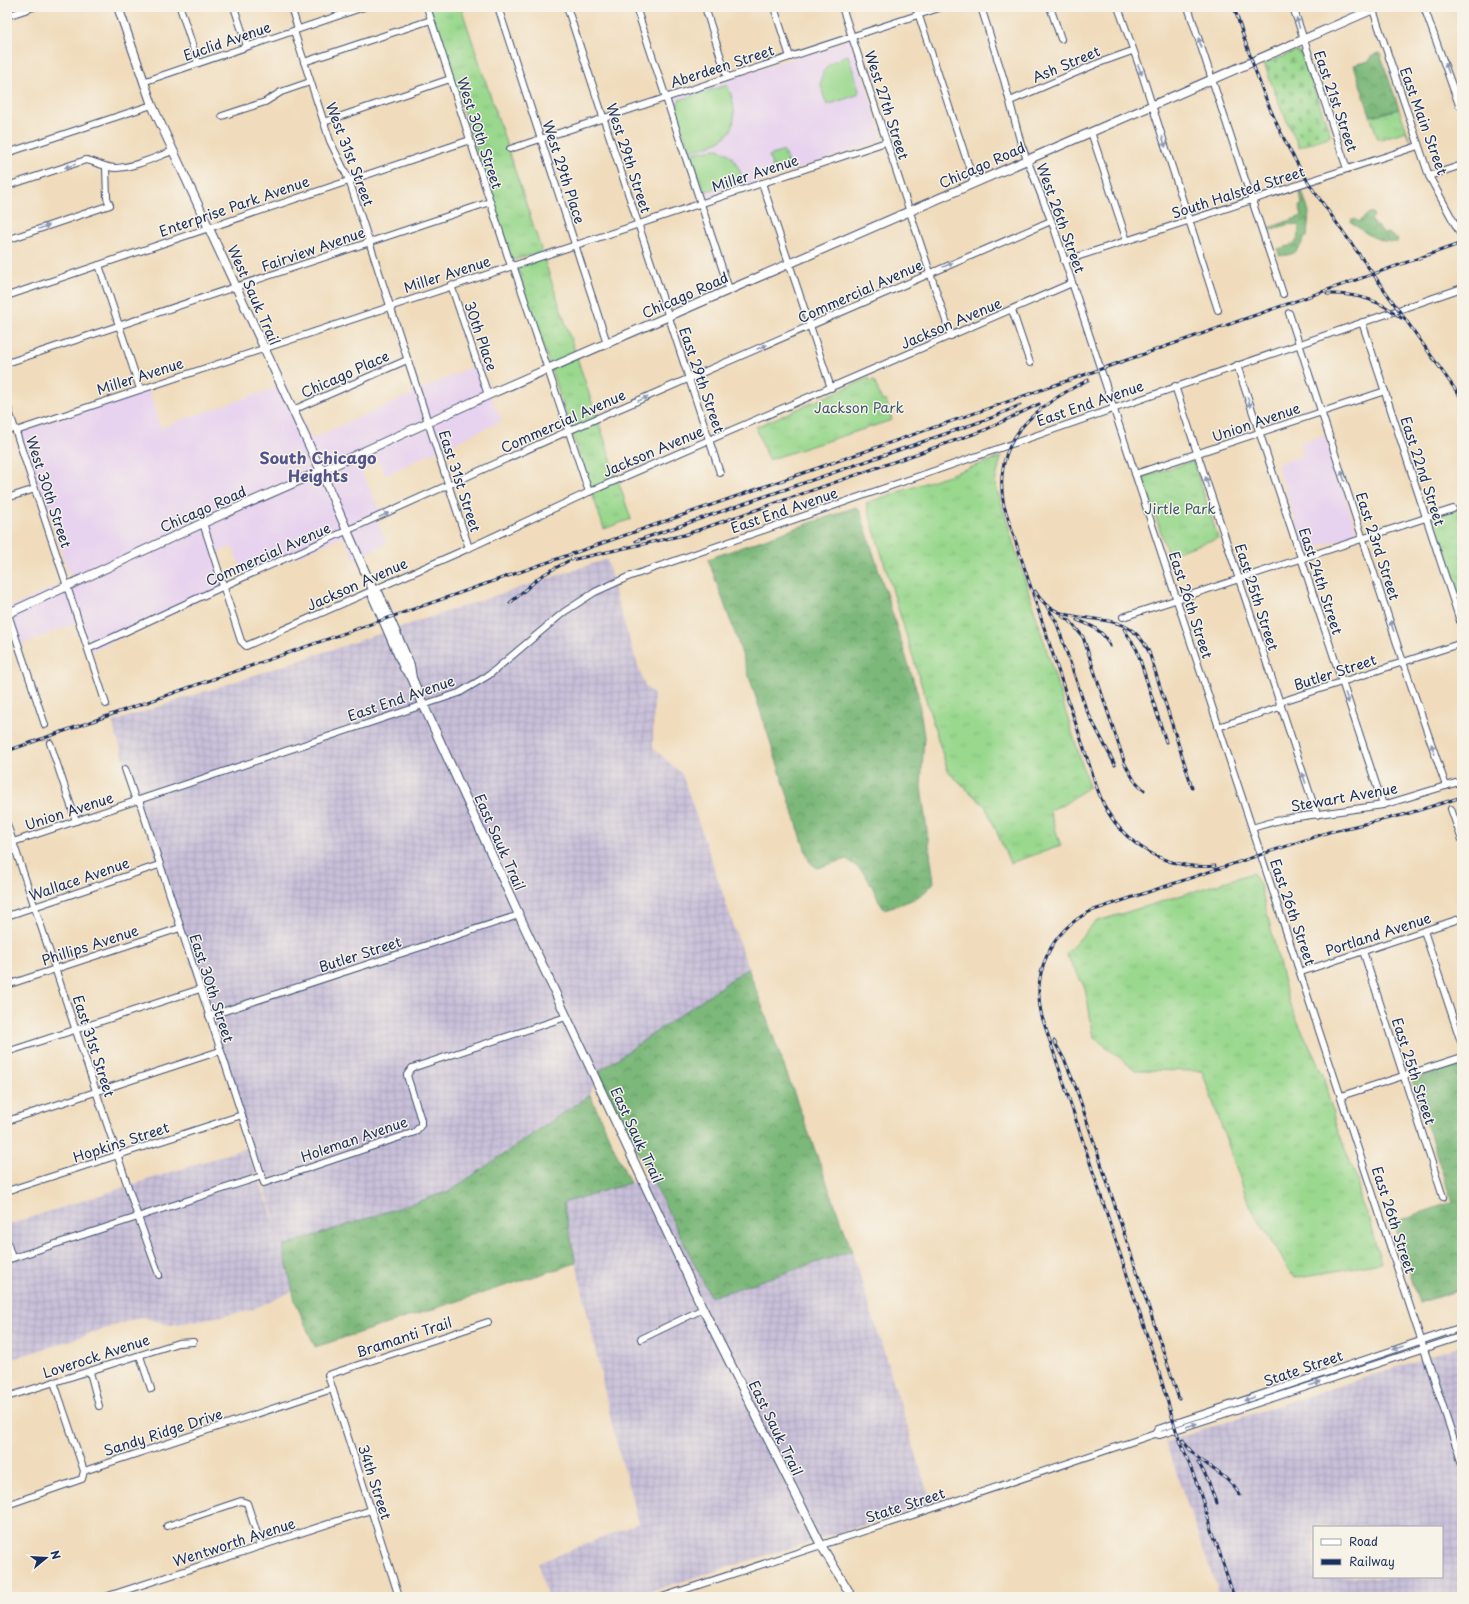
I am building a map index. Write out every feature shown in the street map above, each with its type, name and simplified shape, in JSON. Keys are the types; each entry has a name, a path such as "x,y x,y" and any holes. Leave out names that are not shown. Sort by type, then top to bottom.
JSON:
{"main road":[{"name":"West Sauk Trail","path":"118,7 152,105 322,471 373,590 378,594 385,617"},
{"name":"Chicago Road","path":"7,613 488,395 1374,8"},
{"name":"East Sauk Trail","path":"385,617 410,665 412,678 423,704 566,1017 703,1309 821,1545 852,1597"}],"street":[{"path":"7,16 34,7"},
{"path":"180,7 198,63"},
{"path":"234,7 247,46"},
{"name":"West 31st Street","path":"291,7 310,82 330,141 349,180 428,423"},
{"name":"Euclid Avenue","path":"143,82 296,30 347,10 364,7"},
{"name":"West 30th Street","path":"426,7 490,202 589,492"},
{"name":"West 29th Place","path":"498,7 607,343"},
{"name":"West 29th Street","path":"567,7 668,317"},
{"path":"636,7 729,289"},
{"path":"705,7 727,77"},
{"path":"774,7 790,57"},
{"name":"West 27th Street","path":"842,7 951,336"},
{"path":"916,7 974,182"},
{"name":"Aberdeen Street","path":"510,148 942,7"},
{"name":"West 26th Street","path":"981,7 1010,101 1017,130 1051,221 1100,368"},
{"path":"1050,7 1061,39"},
{"path":"1118,7 1152,105 1218,310"},
{"path":"1188,7 1283,294"},
{"name":"East 21st Street","path":"1293,7 1347,169"},
{"path":"1424,7 1461,104"},
{"name":"East Main Street","path":"1374,8 1429,176 1462,237"},
{"path":"304,62 431,20"},
{"name":"Ash Street","path":"1010,101 1096,64 1132,51"},
{"path":"324,122 450,79"},
{"path":"222,116 265,102 281,92 310,82"},
{"path":"7,153 152,105"},
{"path":"1091,132 1127,241"},
{"name":"Enterprise Park Avenue","path":"7,296 470,140"},
{"name":"Miller Avenue","path":"7,430 15,429 140,389 450,285 512,266 886,142"},
{"name":"South Halsted Street","path":"1064,261 1418,146"},
{"path":"7,186 86,160 96,162 106,167 117,168 128,166 173,151"},
{"path":"1429,176 1462,165"},
{"path":"7,240 110,205 107,198 106,167"},
{"path":"762,183 831,388"},
{"name":"Fairview Avenue","path":"7,363 236,288 490,202"},
{"name":"Commercial Avenue","path":"88,649 568,431 1051,221"},
{"path":"99,265 140,389"},
{"name":"Jackson Avenue","path":"224,586 241,641 246,646 469,548 589,492 1072,283"},
{"name":"30th Place","path":"450,285 488,395"},
{"name":"East End Avenue","path":"137,801 459,692 489,675 564,612 595,592 628,577 1175,386 1462,288"},
{"path":"1012,310 1030,363"},
{"name":"East 23rd Street","path":"1290,313 1403,662 1446,786"},
{"name":"East 29th Street","path":"668,317 720,473"},
{"name":"East 22nd Street","path":"1362,322 1462,627"},
{"name":"Chicago Place","path":"293,410 407,360"},
{"name":"East 24th Street","path":"1237,365 1382,805"},
{"name":"East 26th Street","path":"1100,368 1218,727 1301,972 1423,1349 1462,1464"},
{"name":"East 25th Street","path":"1175,386 1317,816"},
{"name":"Union Avenue","path":"1135,474 1385,392"},
{"name":"West 30th Street","path":"7,405 68,586"},
{"name":"East 31st Street","path":"428,423 469,548"},
{"path":"7,498 35,489"},
{"path":"1123,617 1453,509"},
{"path":"203,523 224,586"},
{"path":"68,586 106,704"},
{"path":"7,613 45,725"},
{"name":"Butler Street","path":"1218,727 1277,708 1283,701 1462,643"},
{"path":"50,743 76,821"},
{"name":"East 30th Street","path":"125,769 159,865 264,1183"},
{"name":"Stewart Avenue","path":"1252,828 1283,819 1317,816 1382,805 1462,781"},
{"name":"Union Avenue","path":"10,843 137,801"},
{"path":"1451,809 1462,840"},
{"name":"East 31st Street","path":"7,824 10,843 35,907 117,1155 159,1275"},
{"name":"Wallace Avenue","path":"7,916 159,865"},
{"name":"Butler Street","path":"209,1016 519,915"},
{"name":"Portland Avenue","path":"1301,972 1462,918"},
{"name":"Phillips Avenue","path":"7,984 180,928"},
{"path":"1424,931 1462,1045"},
{"name":"East 25th Street","path":"1363,951 1443,1197"},
{"path":"7,1052 200,989"},
{"name":"Holeman Avenue","path":"264,1183 415,1132 420,1125 421,1120 407,1075 412,1068 566,1017"},
{"path":"7,1121 220,1051"},
{"path":"1341,1096 1462,1057"},
{"name":"Hopkins Street","path":"7,1191 242,1115"},
{"path":"7,1242 10,1259 262,1176"},
{"path":"641,1338 703,1309"},
{"name":"Bramanti Trail","path":"328,1375 488,1322"},
{"name":"State Street","path":"1155,1434 1158,1429 1462,1327"},
{"name":"State Street","path":"662,1597 675,1595 1155,1434 1160,1436 1462,1336"},
{"name":"Loverock Avenue","path":"7,1397 178,1343 193,1342"},
{"path":"140,1356 151,1389"},
{"path":"90,1372 99,1406"},
{"name":"34th Street","path":"328,1375 399,1597"},
{"path":"54,1382 84,1471"},
{"name":"Sandy Ridge Drive","path":"7,1505 82,1479 84,1471 332,1389"},
{"path":"166,1526 241,1501 247,1503 261,1546"},
{"name":"Wentworth Avenue","path":"105,1597 371,1510"}],"shaded area":[{"path":"851,39 883,140 701,201 669,99"},
{"path":"480,363 492,399 502,421 385,475 374,451 356,460 380,511 374,515 387,543 354,560 344,536 247,578 232,547 216,553 228,587 86,654 77,623 16,646 7,609 63,583 74,576 69,574 46,501 43,501 20,431 148,389 166,443 162,427 286,384 311,439"},
{"path":"1325,435 1357,534 1305,551 1277,464 1304,455 1300,443"},
{"path":"607,559 618,604 644,684 654,695 653,748 682,774 748,968 598,1072 590,1095 450,1191 284,1246 293,1291 249,1311 171,1325 141,1317 7,1361 7,1225 246,1148 279,1231 112,722"},
{"path":"651,1179 711,1297 852,1251 932,1504 632,1597 547,1597 538,1563 639,1523 615,1438 563,1203 630,1183"},
{"path":"1462,1346 1462,1597 1220,1597 1165,1442"}],"green space":[{"path":"429,7 461,7 542,252 513,260 511,257"},
{"path":"1296,51 1301,53 1331,136 1299,147 1281,108 1264,64"},
{"path":"1380,53 1399,109 1376,115 1370,115 1354,65 1369,61 1371,56"},
{"path":"848,55 859,90 857,95 827,105 822,87 822,74 831,64"},
{"path":"727,85 731,94 734,110 734,120 731,130 721,140 715,143 694,150 689,150 676,109 679,100"},
{"path":"1399,109 1410,141 1406,131 1378,140 1370,115 1376,115"},
{"path":"715,149 726,152 734,160 744,180 707,191 703,189 691,153"},
{"path":"784,151 788,164 773,169 769,156"},
{"path":"1302,191 1309,212 1307,237 1304,238 1298,249 1292,254 1279,255 1278,249 1295,243 1298,237 1299,226 1292,224 1271,230 1269,228 1302,216 1299,206 1302,205 1300,192"},
{"path":"1369,213 1373,213 1374,216 1371,220 1375,226 1377,226 1384,234 1388,233 1398,240 1397,242 1384,241 1374,237 1363,231 1351,221 1353,218 1359,222"},
{"path":"544,259 631,519 604,529 517,267"},
{"name":"Jackson Park","path":"869,378 870,381 874,380 882,401 886,400 892,420 768,460 756,427"},
{"path":"1001,457 995,483 1089,787 1063,805 1049,810 1061,846 1010,863 986,807 948,772 866,503"},
{"name":"Jirtle Park","path":"1193,461 1218,538 1168,555 1143,477"},
{"path":"856,507 860,511 918,695 924,737 921,787 934,882 918,897 905,903 884,909 865,874 847,859 817,868 809,861 736,636 708,559"},
{"path":"1457,510 1462,526 1462,594 1459,595 1432,517"},
{"path":"1253,873 1260,885 1289,1003 1323,1075 1336,1126 1357,1179 1361,1202 1368,1217 1381,1263 1294,1278 1249,1204 1202,1071 1135,1070 1094,1037 1085,988 1066,954 1095,922"},
{"path":"748,968 852,1251 711,1297 598,1072"},
{"path":"1462,1063 1462,1289 1419,1303 1394,1222 1452,1202 1412,1080"},
{"path":"590,1095 630,1183 563,1203 576,1263 315,1347 295,1301 283,1246 450,1191"}],"railway":[{"path":"1234,7 1267,102 1300,169 1314,191 1462,399"},
{"path":"7,751 1462,243"},
{"path":"1327,294 1367,298 1385,306 1401,318"},
{"path":"1088,380 1068,390 1050,402 1034,414 1021,428 1011,444 1004,462 1002,483 1004,506 1097,788 1105,806 1115,822 1128,836 1142,848 1158,857 1176,863 1195,866 1215,866"},
{"path":"571,560 684,535 985,430 1039,404"},
{"path":"636,541 991,418 1020,405"},
{"path":"510,603 541,576 568,561"},
{"path":"1035,591 1046,605 1060,613 1109,621 1124,626 1138,636 1149,652 1192,787"},
{"path":"1047,607 1056,621 1086,709 1115,765"},
{"path":"1062,616 1070,621 1083,637 1125,764 1134,780 1144,790"},
{"path":"1077,620 1101,632 1110,646"},
{"path":"1124,629 1137,650 1166,742"},
{"path":"1234,1597 1197,1484 1176,1430 1158,1369 1042,1017 1039,1001 1039,985 1042,970 1047,955 1064,930 1091,911 1329,832 1403,815 1462,797"},
{"path":"1054,1041 1065,1061 1076,1088 1179,1399"},
{"path":"1183,1440 1196,1456 1227,1480 1240,1495"},
{"path":"1198,1462 1208,1480 1216,1503"}],"district":[{"name":"South Chicago Heights","path":"318,466"}]}
